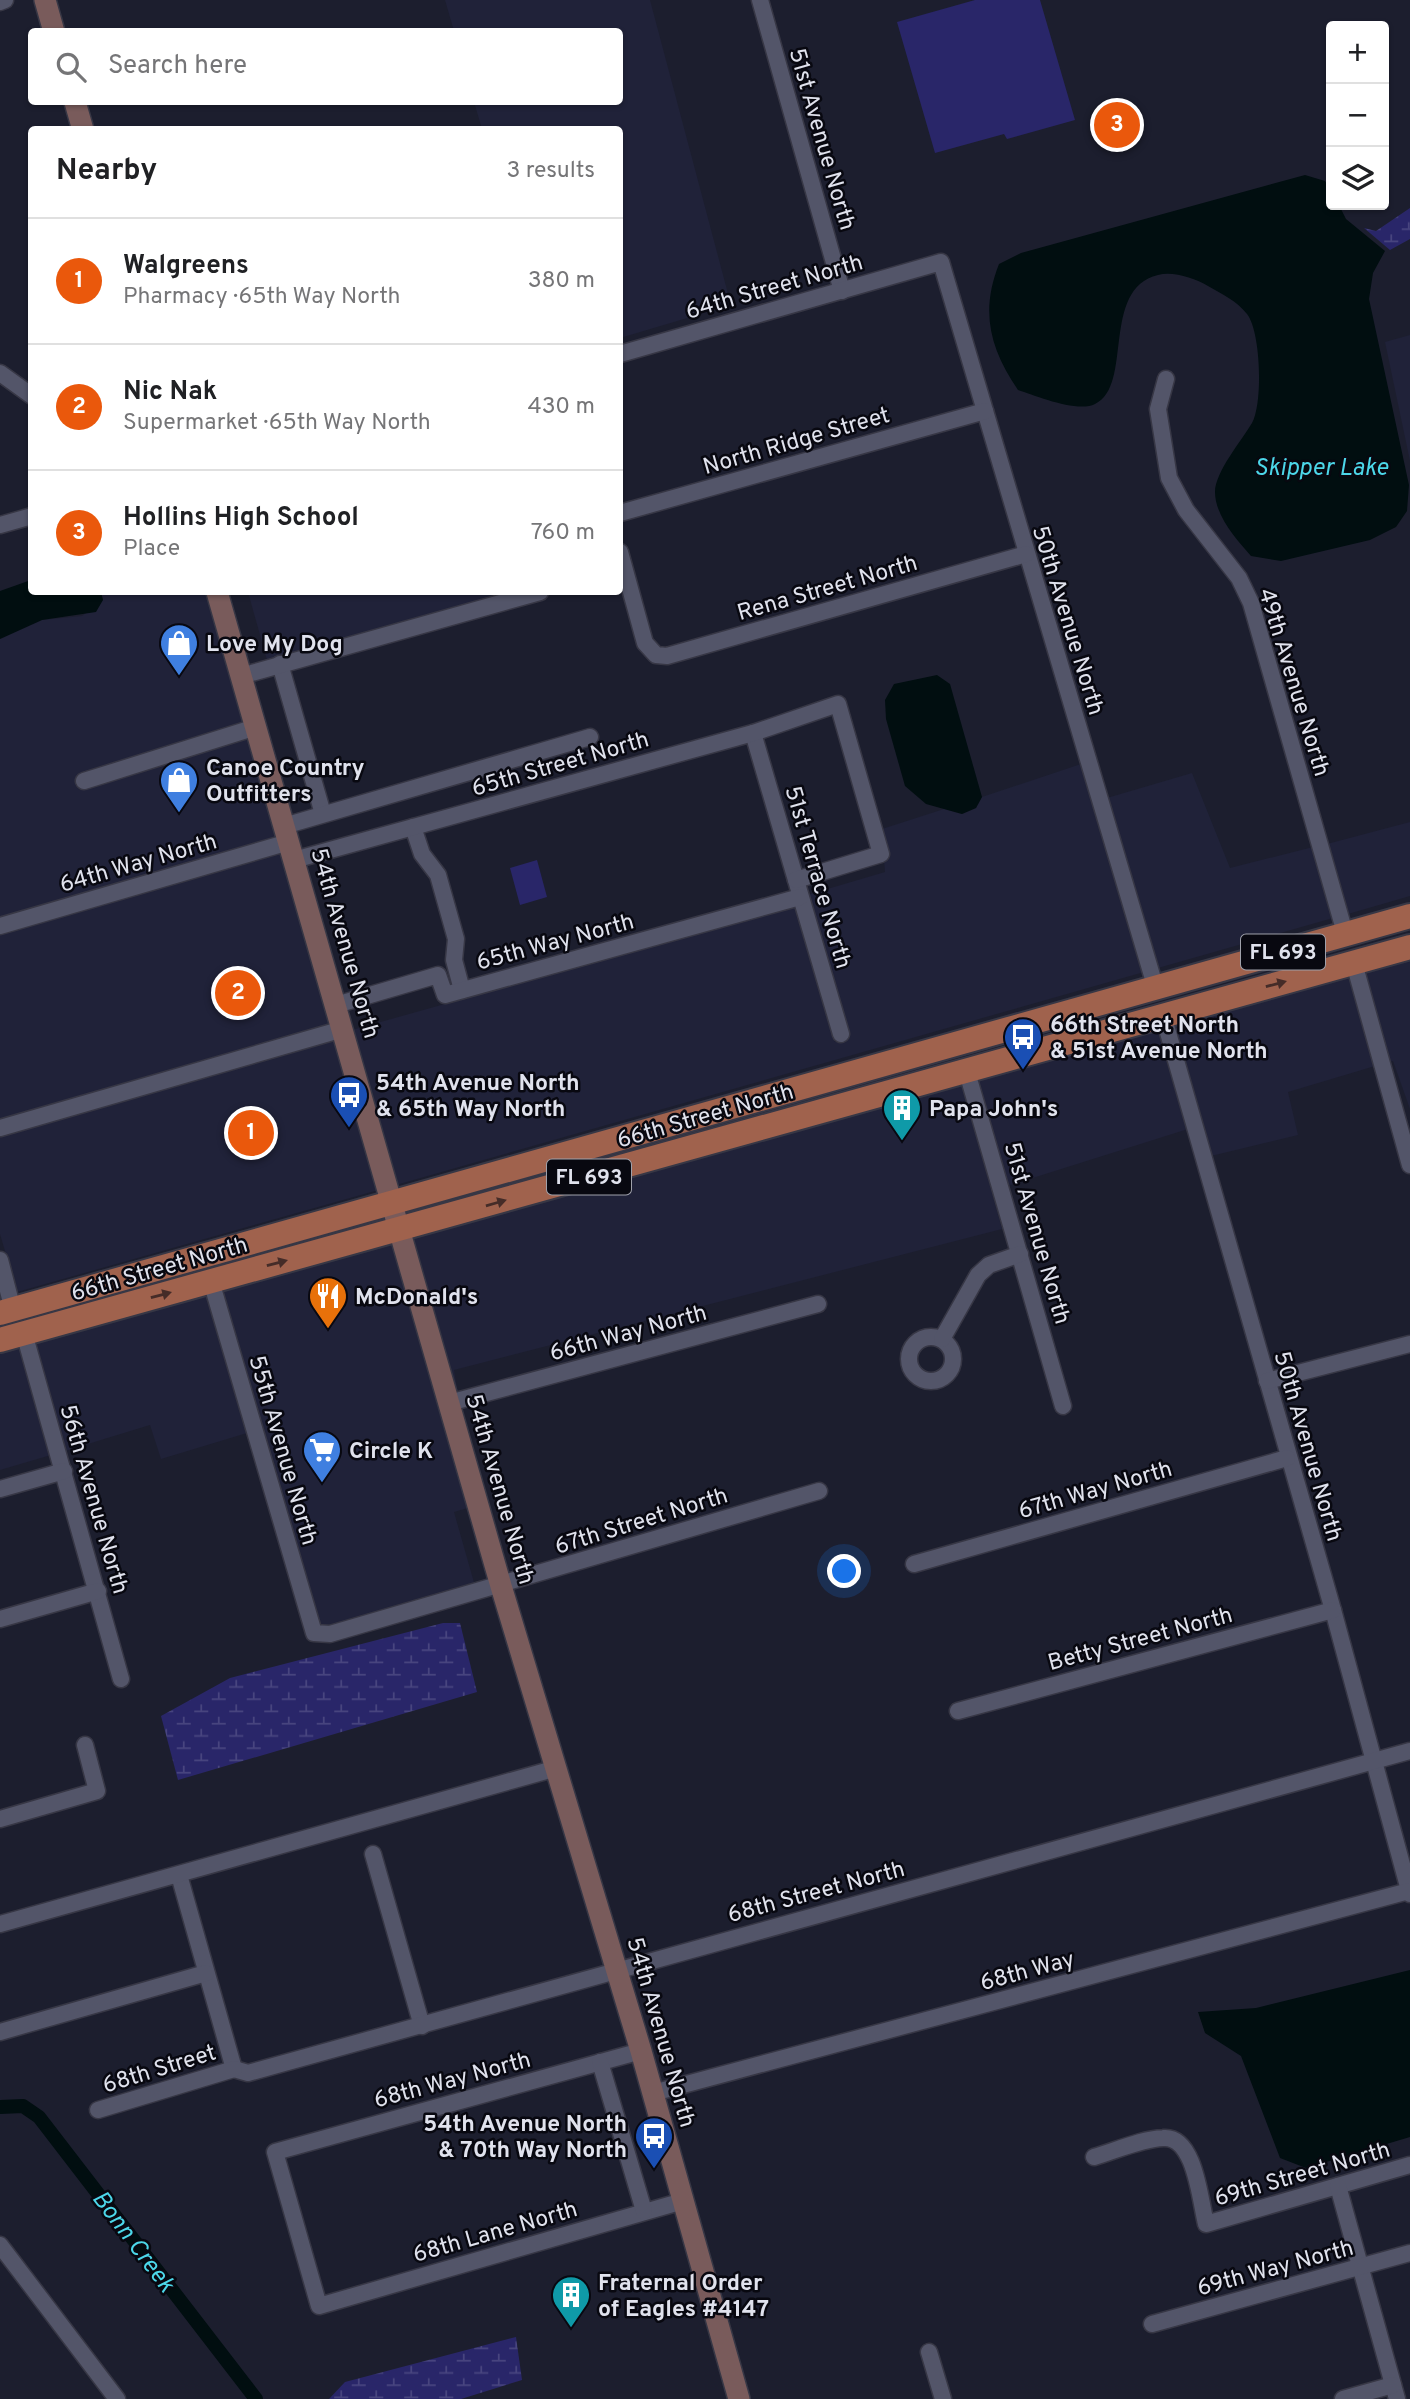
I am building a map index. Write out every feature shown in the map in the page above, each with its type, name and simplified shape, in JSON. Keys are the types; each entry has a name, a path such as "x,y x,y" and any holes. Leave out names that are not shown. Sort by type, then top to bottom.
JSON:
{"main road":[{"path":"45,0 53,28"},
{"path":"76,105 82,126"},
{"name":"54th Avenue North","path":"217,595 393,1201 501,1586 641,2051 739,2399"},
{"name":"66th Street North","path":"4,1315 393,1201 1410,916"},
{"name":"66th Street North","path":"0,1340 1410,947"},
{"path":"1163,1015 1166,1006 1183,996 1245,978 1265,957"},
{"path":"1023,1056 1055,1032 1139,1008 1153,998 1156,989"},
{"path":"792,1121 793,1110 800,1102 919,1068 939,1050"},
{"path":"708,1144 713,1128 761,1112 774,1096"},
{"path":"615,1170 630,1151 674,1136 676,1123"},
{"path":"24,1333 34,1322 63,1310 127,1291 150,1271"}],"street":[{"name":"51st Avenue North","path":"760,0 842,291"},
{"name":"64th Street North","path":"623,353 941,262"},
{"name":"50th Avenue North","path":"941,262 1156,989"},
{"path":"0,373 28,393"},
{"name":"49th Avenue North","path":"1166,379 1158,409 1169,478 1186,510 1239,578 1251,603 1345,933"},
{"name":"North Ridge Street","path":"623,512 985,411"},
{"path":"0,525 28,517"},
{"name":"Rena Street North","path":"623,563 645,643 656,655 667,656 1026,554"},
{"path":"241,676 529,595"},
{"name":"54th Avenue North","path":"280,664 323,814"},
{"name":"65th Street North","path":"289,843 413,827 753,733 838,705 881,854 796,880"},
{"path":"85,782 256,727"},
{"name":"51st Terrace North","path":"753,733 841,1034"},
{"path":"289,843 323,814 590,737"},
{"path":"413,827 422,855 438,875 456,939 454,960 462,990"},
{"name":"64th Way North","path":"0,926 289,843"},
{"name":"65th Way North","path":"336,1004 438,975 444,995 800,897"},
{"path":"1354,962 1410,1165"},
{"name":"50th Avenue North","path":"1163,1015 1287,1458 1333,1610 1409,1892"},
{"path":"0,1128 343,1029"},
{"name":"51st Avenue North","path":"967,1072 1063,1406"},
{"path":"942,1339 978,1275 989,1265 1020,1254"},
{"path":"0,1260 4,1315"},
{"name":"55th Avenue North","path":"211,1281 314,1633"},
{"name":"66th Way North","path":"449,1403 818,1304"},
{"name":"56th Avenue North","path":"24,1333 121,1679"},
{"path":"1267,1381 1410,1344"},
{"name":"67th Way North","path":"914,1564 1287,1458"},
{"path":"0,1489 64,1471"},
{"name":"67th Street North","path":"314,1633 330,1634 501,1586 819,1491"},
{"path":"0,1619 97,1591"},
{"name":"Betty Street North","path":"958,1711 1333,1610"},
{"path":"0,1819 97,1791 85,1745"},
{"name":"68th Street North","path":"234,2069 248,2073 422,2026 1410,1751"},
{"path":"0,1924 557,1768"},
{"path":"373,1854 422,2026"},
{"path":"179,1875 234,2069"},
{"name":"68th Way","path":"653,2094 1409,1892"},
{"path":"0,2032 206,1973"},
{"name":"68th Way North","path":"319,2306 275,2152 641,2051"},
{"path":"600,2062 644,2211"},
{"name":"68th Street","path":"97,2110 234,2069"},
{"name":"69th Street North","path":"1094,2157 1164,2137 1180,2141 1189,2153 1206,2224 1410,2165"},
{"path":"1338,2186 1395,2392 1343,2399"},
{"name":"68th Lane North","path":"319,2306 683,2201"},
{"path":"0,2246 117,2399"},
{"name":"69th Way North","path":"1152,2324 1410,2253"},
{"path":"929,2352 943,2399"}],"shaded area":[{"path":"445,0 650,0 731,305 623,337 623,126 481,126 475,105 623,105 623,28 453,28"},
{"path":"1410,335 1410,461 1385,342"},
{"path":"102,595 210,595 247,723 76,777 79,790 250,736 280,838 0,919 0,639 42,620 82,616 103,600"},
{"path":"249,595 496,595 267,660"},
{"path":"1081,764 1144,972 396,1185 352,1030 795,906 835,1042 850,1038 807,895 885,872 884,860 890,858 882,829 944,809 962,814 976,808 982,797"},
{"path":"1192,773 1230,868 1313,847 1333,918 1158,968 1107,798"},
{"path":"1410,822 1410,896 1348,914 1327,844"},
{"path":"284,851 334,1025 0,1121 0,933"},
{"path":"1410,959 1410,1109 1393,1061 1389,1062 1364,972"},
{"path":"1350,976 1375,1066 1288,1092 1298,1135 1211,1156 1173,1024"},
{"path":"1159,1028 1188,1129 1007,1186 977,1078"},
{"path":"338,1038 382,1189 17,1292 0,1234 0,1135"},
{"path":"962,1082 1002,1229 454,1370 458,1394 455,1395 411,1236"},
{"path":"396,1240 471,1507 454,1512 475,1586 329,1628 320,1626 221,1289"},
{"path":"207,1293 247,1433 161,1459 150,1425 65,1451 34,1342"},
{"path":"20,1346 51,1455 0,1470 0,1352"}],"green space":[{"path":"975,0 1040,0 1075,120 1007,139 1004,134 935,153 897,22"},
{"path":"1410,208 1410,239 1390,250 1364,228 1376,231"},
{"path":"537,860 547,897 520,905 510,868"},
{"path":"443,1623 460,1623 477,1692 178,1780 161,1716 230,1678"},
{"path":"516,2337 522,2380 461,2399 329,2399 345,2382"}],"water":[{"name":"Skipper Lake","path":"1305,175 1325,181 1326,210 1342,210 1346,219 1385,251 1373,273 1369,299 1409,485 1407,511 1396,527 1370,540 1281,561 1251,556 1239,543 1219,510 1215,492 1219,475 1256,413 1258,351 1252,323 1247,314 1229,298 1196,280 1170,274 1158,275 1140,284 1129,299 1123,317 1117,359 1107,394 1095,404 1078,406 1057,403 1018,390 995,345 989,314 993,282 999,264 1021,253"},
{"path":"28,581 28,595 102,595 103,600 96,612 42,620 0,639 0,591"},
{"path":"937,675 950,684 982,797 976,808 962,814 926,804 905,786 886,719 885,700 894,684"},
{"path":"1410,1970 1410,2137 1306,2168 1280,2158 1241,2056 1205,2033 1198,2012 1256,2008"}],"waterway":[{"name":"Bonn Creek","path":"0,2107 23,2106 39,2117 256,2399"}],"place":[{"name":"Hollins High School","path":"1117,125"},
{"name":"Love My Dog","path":"179,677"},
{"name":"Canoe Country Outfitters","path":"179,814"},
{"name":"Nic Nak","path":"238,993"},
{"name":"66th Street North & 51st Avenue North","path":"1023,1071"},
{"name":"54th Avenue North & 65th Way North","path":"349,1129"},
{"name":"Walgreens","path":"251,1133"},
{"name":"Papa John's","path":"902,1142"},
{"name":"McDonald's","path":"328,1330"},
{"name":"Circle K","path":"322,1484"},
{"name":"54th Avenue North & 70th Way North","path":"654,2170"},
{"name":"Fraternal Order of Eagles #4147","path":"571,2329"}]}
